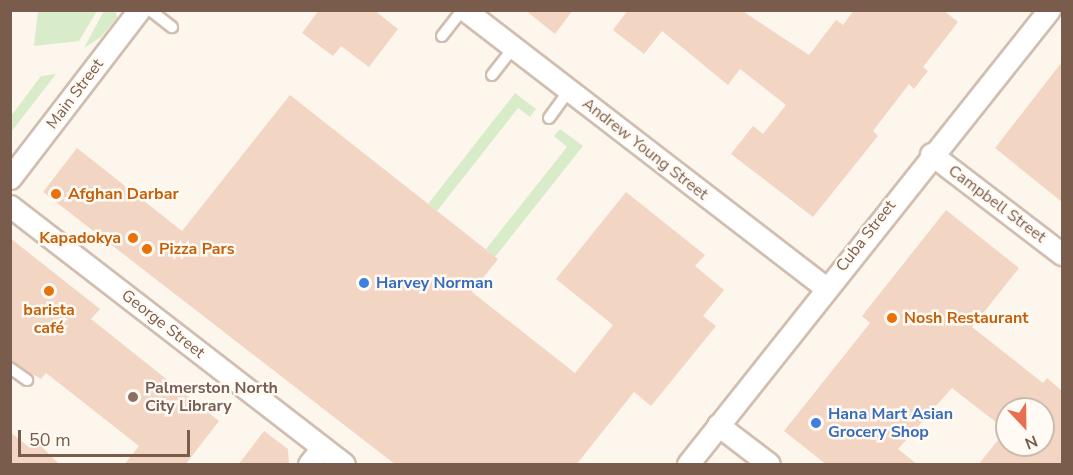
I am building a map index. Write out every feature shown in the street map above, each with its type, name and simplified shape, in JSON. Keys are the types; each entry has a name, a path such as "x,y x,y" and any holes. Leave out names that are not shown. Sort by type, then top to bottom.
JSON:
{"street":[{"name":"Main Street","path":"10,178 139,10"},
{"name":"Andrew Young Street","path":"464,10 825,287"},
{"name":"Cuba Street","path":"688,465 825,287 1049,10"},
{"name":"Campbell Street","path":"931,154 1062,254"},
{"name":"George Street","path":"10,206 344,465"},
{"path":"718,425 769,465"},
{"path":"309,465 322,448"}],"lane":[{"path":"150,10 172,27"},
{"path":"442,36 464,10"},
{"path":"492,75 513,48"},
{"path":"549,118 569,90"},
{"path":"10,368 27,380"}],"green space":[{"path":"38,10 97,11 79,41 34,46"},
{"path":"104,11 116,11 117,18 101,37 84,48"},
{"path":"56,74 11,132 11,116 41,76"},
{"path":"515,93 536,109 530,117 518,108 437,211 428,204"},
{"path":"560,129 583,146 495,257 486,249 567,147 554,136"}],"building":[{"path":"319,10 374,10 398,29 369,67 341,46 333,56 302,33"},
{"path":"525,10 573,10 555,34"},
{"path":"628,10 741,10 809,55 836,20 843,25 854,10 943,10 958,22 923,67 928,71 914,89 909,84 873,131 878,136 813,217 731,154 753,126 763,134 786,105 740,69 728,85 662,31 644,54 613,30"},
{"path":"1062,62 1062,202 995,148"},
{"name":"Harvey Norman","path":"290,95 498,259 472,292 575,373 613,325 556,279 626,192 705,255 695,266 724,290 703,316 716,326 651,406 634,392 576,465 396,465 43,192 77,148 182,231"},
{"path":"946,210 1019,268 972,327 1043,383 1047,378 1062,391 1062,465 978,465 995,444 995,457 1055,457 1055,397 995,397 995,421 952,388 898,449 918,465 827,465 784,431 870,323 862,316"},
{"name":"Palmerston North City Library","path":"10,238 100,309 91,319 219,421 185,465 124,465 139,446 46,373 41,379 10,361"},
{"path":"264,431 288,449 289,465 238,465"},
{"path":"10,432 30,448 36,441 60,465 10,465"}],"place":[{"name":"Afghan Darbar","path":"56,194"},
{"name":"Kapadokya","path":"133,238"},
{"name":"Pizza Pars","path":"147,249"},
{"name":"Harvey Norman","path":"364,283"},
{"name":"barista café","path":"49,291"},
{"name":"Nosh Restaurant","path":"892,318"},
{"name":"Palmerston North City Library","path":"133,397"},
{"name":"Hana Mart Asian Grocery Shop","path":"816,423"}]}
